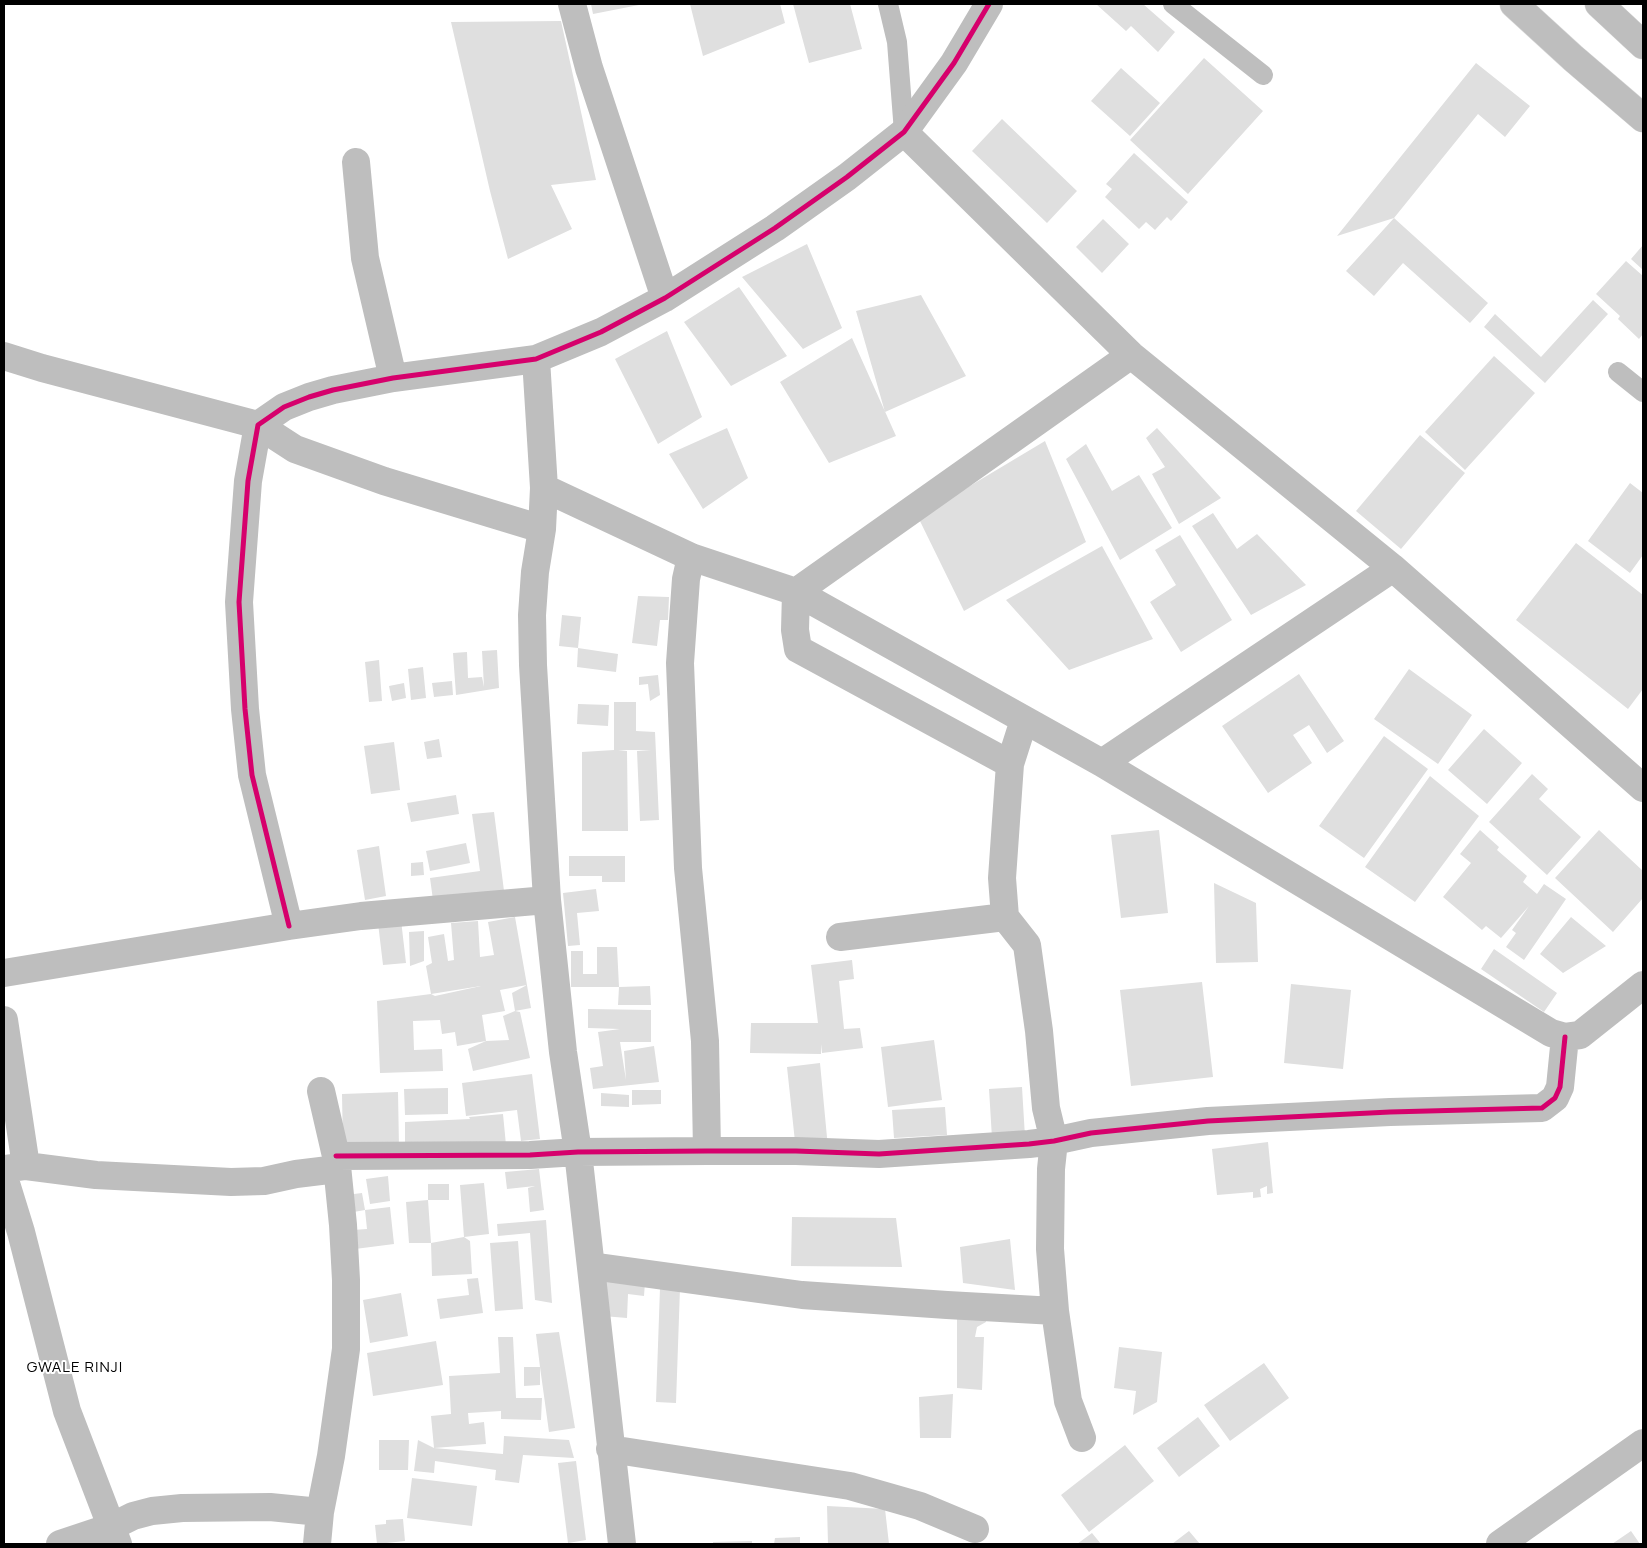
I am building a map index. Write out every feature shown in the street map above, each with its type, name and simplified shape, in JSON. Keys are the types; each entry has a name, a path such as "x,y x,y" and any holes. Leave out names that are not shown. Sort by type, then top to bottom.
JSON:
{"street":[{"path":"572,4 589,68 664,298"},
{"path":"289,926 252,775 244,690 239,602 248,481 258,426 284,407 333,390 393,378 536,359 601,332 664,298 775,228 904,132 954,63 989,4"},
{"path":"1514,4 1643,118"},
{"path":"1599,4 1643,45"},
{"path":"904,132 1131,355 1393,568 1643,788"},
{"path":"356,162 365,258 393,378"},
{"path":"796,592 1131,355"},
{"path":"4,356 258,426 295,449 384,481 542,529"},
{"path":"536,359 544,488 542,529 535,572 532,616 546,900 563,1052 578,1152 622,1544"},
{"path":"544,488 691,557 796,592 1102,763 1551,1033 1564,1037 1580,1035 1643,985"},
{"path":"691,557 686,579 680,663 688,868 705,1041 707,1150"},
{"path":"1102,763 1393,568"},
{"path":"796,592 795,630 798,649 1010,764"},
{"path":"1024,720 1010,764 1002,878 1005,917 1027,945 1038,1022 1046,1108 1054,1141 1051,1169 1050,1249 1055,1311 1068,1401 1082,1438"},
{"path":"4,973 289,926 397,913 546,900"},
{"path":"840,938 1005,917"},
{"path":"4,1020 11,1171 21,1232 67,1411 114,1536"},
{"path":"11,1171 232,1182 264,1181 336,1163 578,1152 707,1150 879,1154 961,1150 1054,1141 1091,1133 1208,1121 1542,1108 1555,1098 1560,1087 1564,1037"},
{"path":"317,1544 320,1512 331,1456 346,1349 346,1280 336,1163 321,1091"},
{"path":"590,1266 802,1295 1055,1311"},
{"path":"1500,1544 1643,1443"},
{"path":"610,1449 850,1486 920,1506 975,1529"},
{"path":"60,1544 114,1536 133,1516 182,1508 270,1507 320,1512"}],"lane":[{"path":"888,4 897,42 904,132"},
{"path":"1173,4 1263,75"},
{"path":"1618,372 1643,392"}],"building":[{"path":"591,4 638,4 639,5 593,14"},
{"path":"690,4 780,4 785,23 703,56"},
{"path":"793,4 850,4 862,49 809,63"},
{"path":"1096,4 1143,4 1175,32 1158,52 1131,26 1126,31"},
{"path":"561,21 596,180 551,185 572,229 508,259 490,191 451,22"},
{"path":"1204,58 1263,111 1188,194 1130,140"},
{"path":"1476,63 1530,106 1505,137 1478,114 1394,218 1337,236"},
{"path":"1121,68 1160,103 1130,136 1091,101"},
{"path":"1002,119 1077,191 1047,223 972,151"},
{"path":"1134,153 1188,202 1171,221 1167,217 1155,230 1146,222 1139,229 1105,197 1112,189 1106,184"},
{"path":"1394,218 1488,303 1470,323 1403,263 1374,296 1346,271"},
{"path":"1103,219 1129,244 1102,273 1076,247"},
{"path":"807,244 842,328 803,349 742,277"},
{"path":"1643,245 1643,270 1631,259"},
{"path":"1626,261 1643,276 1643,334 1639,339 1618,319 1620,316 1596,294"},
{"path":"739,287 787,356 731,386 684,322"},
{"path":"921,295 966,376 885,412 856,311"},
{"path":"1593,300 1608,314 1545,383 1484,327 1495,314 1541,357"},
{"path":"667,331 702,417 658,444 615,359"},
{"path":"852,338 896,436 829,463 780,382"},
{"path":"1494,356 1535,393 1465,470 1425,432"},
{"path":"727,428 748,478 703,509 669,454"},
{"path":"1157,428 1221,498 1179,524 1152,474 1165,467 1146,438"},
{"path":"1420,435 1465,473 1401,549 1356,511"},
{"path":"1045,441 1086,542 964,611 918,517"},
{"path":"1086,444 1112,491 1139,475 1172,528 1120,560 1066,459"},
{"path":"1630,483 1643,493 1643,555 1630,573 1588,541"},
{"path":"1213,513 1237,549 1257,534 1306,585 1251,615 1192,526"},
{"path":"1180,535 1232,620 1181,652 1150,602 1176,585 1155,550"},
{"path":"1576,543 1643,595 1643,689 1628,709 1516,620"},
{"path":"1102,546 1153,639 1069,670 1006,600"},
{"path":"638,596 669,597 668,620 660,620 657,646 632,643"},
{"path":"562,615 581,617 578,648 559,646"},
{"path":"578,648 618,654 616,672 577,667"},
{"path":"497,650 499,688 456,695 453,653 467,652 468,678 482,677 484,687 482,651"},
{"path":"379,660 382,701 369,702 365,662"},
{"path":"423,667 426,698 411,700 408,669"},
{"path":"1409,669 1472,715 1438,764 1374,719"},
{"path":"1299,674 1344,741 1327,753 1309,725 1293,735 1312,763 1268,793 1222,726"},
{"path":"658,675 660,695 650,701 648,684 639,685 639,677"},
{"path":"452,681 453,695 434,697 432,683"},
{"path":"404,683 406,698 392,701 389,686"},
{"path":"614,702 636,702 636,731 655,732 659,820 640,821 637,751 651,750 618,750 627,751 628,831 582,831 582,752 614,750"},
{"path":"578,704 609,705 608,726 577,724"},
{"path":"1484,729 1522,763 1487,804 1448,770"},
{"path":"1384,736 1428,769 1364,858 1319,826"},
{"path":"439,739 442,757 427,759 424,742"},
{"path":"394,742 400,790 371,794 364,746"},
{"path":"1532,774 1548,789 1539,799 1581,837 1547,875 1489,822"},
{"path":"1430,776 1479,816 1415,902 1365,867"},
{"path":"456,795 459,814 411,822 407,803"},
{"path":"494,812 504,891 433,900 430,878 480,871 472,814"},
{"path":"1159,830 1168,913 1121,918 1111,835"},
{"path":"1480,830 1499,847 1497,850 1527,876 1523,882 1537,894 1544,884 1566,899 1524,960 1506,947 1516,933 1512,930 1529,906 1501,938 1486,926 1482,930 1443,897 1471,863 1460,854"},
{"path":"1599,830 1643,871 1643,898 1613,932 1555,878"},
{"path":"466,843 470,863 430,871 426,851"},
{"path":"379,846 386,896 365,900 357,850"},
{"path":"569,856 625,856 625,882 602,882 602,876 569,876"},
{"path":"423,862 424,875 411,876 411,863"},
{"path":"1214,883 1256,903 1258,962 1216,963"},
{"path":"596,889 599,911 577,913 580,945 568,946 563,893"},
{"path":"515,917 527,985 500,990 505,1011 482,1015 486,1041 457,1046 455,1032 442,1034 440,1020 413,1021 414,1050 442,1049 443,1071 380,1073 377,1001 431,994 426,966 432,963 428,937 444,934 448,961 454,960 451,923 478,921 480,957 494,955 488,922","holes":["481,986 435,996 431,994"]},
{"path":"1571,917 1606,946 1563,973 1540,954"},
{"path":"401,920 406,963 383,965 378,923"},
{"path":"424,931 424,961 410,966 409,932"},
{"path":"597,947 617,947 619,987 571,987 571,951 583,951 583,974 597,974"},
{"path":"1494,949 1557,993 1544,1012 1481,969"},
{"path":"852,960 854,979 839,981 844,1029 860,1028 863,1048 822,1053 821,1044 821,1054 750,1053 751,1023 818,1023 811,965"},
{"path":"1202,982 1213,1077 1131,1086 1120,990"},
{"path":"1291,984 1351,990 1343,1069 1284,1063"},
{"path":"527,985 531,1008 515,1011 512,993"},
{"path":"650,986 651,1005 618,1005 619,987"},
{"path":"588,1009 651,1010 651,1042 620,1042 626,1080 624,1051 654,1046 659,1082 593,1089 590,1068 603,1066 598,1032 620,1029 588,1028"},
{"path":"515,1011 520,1012 530,1058 473,1071 468,1049 486,1041 509,1040 503,1016"},
{"path":"934,1040 942,1100 888,1107 881,1047"},
{"path":"820,1063 828,1148 796,1151 787,1067"},
{"path":"532,1074 540,1139 521,1141 517,1110 466,1116 462,1083"},
{"path":"1022,1087 1025,1137 992,1138 989,1089"},
{"path":"448,1088 448,1114 405,1115 404,1089"},
{"path":"632,1090 661,1090 661,1104 632,1105"},
{"path":"398,1092 399,1148 343,1149 342,1094"},
{"path":"601,1093 629,1095 629,1107 601,1106"},
{"path":"945,1107 947,1135 894,1138 892,1110"},
{"path":"503,1114 506,1145 405,1150 405,1122 470,1119 469,1117"},
{"path":"1268,1142 1273,1193 1267,1194 1267,1186 1260,1189 1261,1197 1253,1198 1253,1192 1217,1195 1212,1149"},
{"path":"539,1169 544,1210 530,1212 528,1188 535,1186 507,1189 505,1172"},
{"path":"388,1176 390,1201 370,1204 366,1179"},
{"path":"484,1183 489,1234 464,1237 460,1185"},
{"path":"428,1184 449,1184 449,1200 428,1200"},
{"path":"362,1193 365,1210 348,1213 346,1195"},
{"path":"428,1200 431,1243 409,1243 406,1202"},
{"path":"390,1207 394,1244 355,1249 353,1230 367,1229 365,1210"},
{"path":"792,1217 896,1218 902,1267 791,1266"},
{"path":"546,1220 552,1303 535,1300 530,1233 498,1236 497,1224"},
{"path":"464,1237 470,1241 472,1274 432,1276 431,1243"},
{"path":"1010,1239 1015,1290 963,1283 960,1247"},
{"path":"518,1241 523,1309 495,1311 490,1243"},
{"path":"478,1278 483,1313 440,1319 437,1299 469,1295 467,1279"},
{"path":"606,1279 645,1282 644,1296 628,1294 627,1318 603,1316"},
{"path":"660,1288 680,1288 676,1403 656,1402"},
{"path":"401,1293 408,1336 370,1343 363,1300"},
{"path":"957,1311 987,1312 986,1322 977,1327 975,1337 984,1337 982,1390 957,1388"},
{"path":"559,1332 575,1428 549,1432 536,1334"},
{"path":"498,1337 513,1337 516,1398 542,1398 541,1420 501,1419 501,1411 468,1413 469,1424 484,1422 486,1444 434,1448 431,1416 451,1414 449,1376 500,1373"},
{"path":"436,1341 443,1385 373,1396 367,1353"},
{"path":"1119,1347 1162,1352 1157,1402 1133,1415 1136,1391 1114,1388"},
{"path":"1264,1363 1289,1398 1230,1441 1204,1405"},
{"path":"524,1367 540,1367 540,1385 524,1386"},
{"path":"953,1394 951,1438 920,1438 919,1397"},
{"path":"1198,1417 1220,1446 1179,1477 1157,1448"},
{"path":"504,1436 569,1440 574,1458 523,1455 519,1483 495,1480 496,1470 435,1461 434,1473 414,1471 418,1440 434,1448 503,1454"},
{"path":"379,1440 409,1440 408,1470 379,1470"},
{"path":"1125,1445 1154,1481 1089,1532 1061,1495"},
{"path":"576,1461 586,1540 568,1543 558,1463"},
{"path":"412,1478 477,1486 472,1526 407,1518"},
{"path":"827,1506 885,1509 889,1544 828,1544"},
{"path":"403,1519 405,1541 377,1544 375,1525 386,1524 386,1520"},
{"path":"1189,1531 1200,1544 1172,1544"},
{"path":"1631,1531 1640,1544 1612,1544"},
{"path":"1092,1533 1101,1544 1077,1544"},
{"path":"800,1537 800,1544 774,1544 775,1538"},
{"path":"752,1541 752,1544 713,1544 713,1542"}],"cycle path":[{"path":"289,926 252,775 245,709 239,602 248,481 258,425 284,407 333,390 393,378 536,359 601,332 665,298 775,228 847,177 904,132 954,63 989,4"},
{"path":"336,1156 530,1155 578,1152 707,1151 796,1151 879,1154 1029,1144 1091,1133 1208,1121 1390,1112 1542,1108 1555,1098 1560,1087 1565,1037"}],"district":[{"name":"GWALE RINJI","path":"75,1368"}]}
